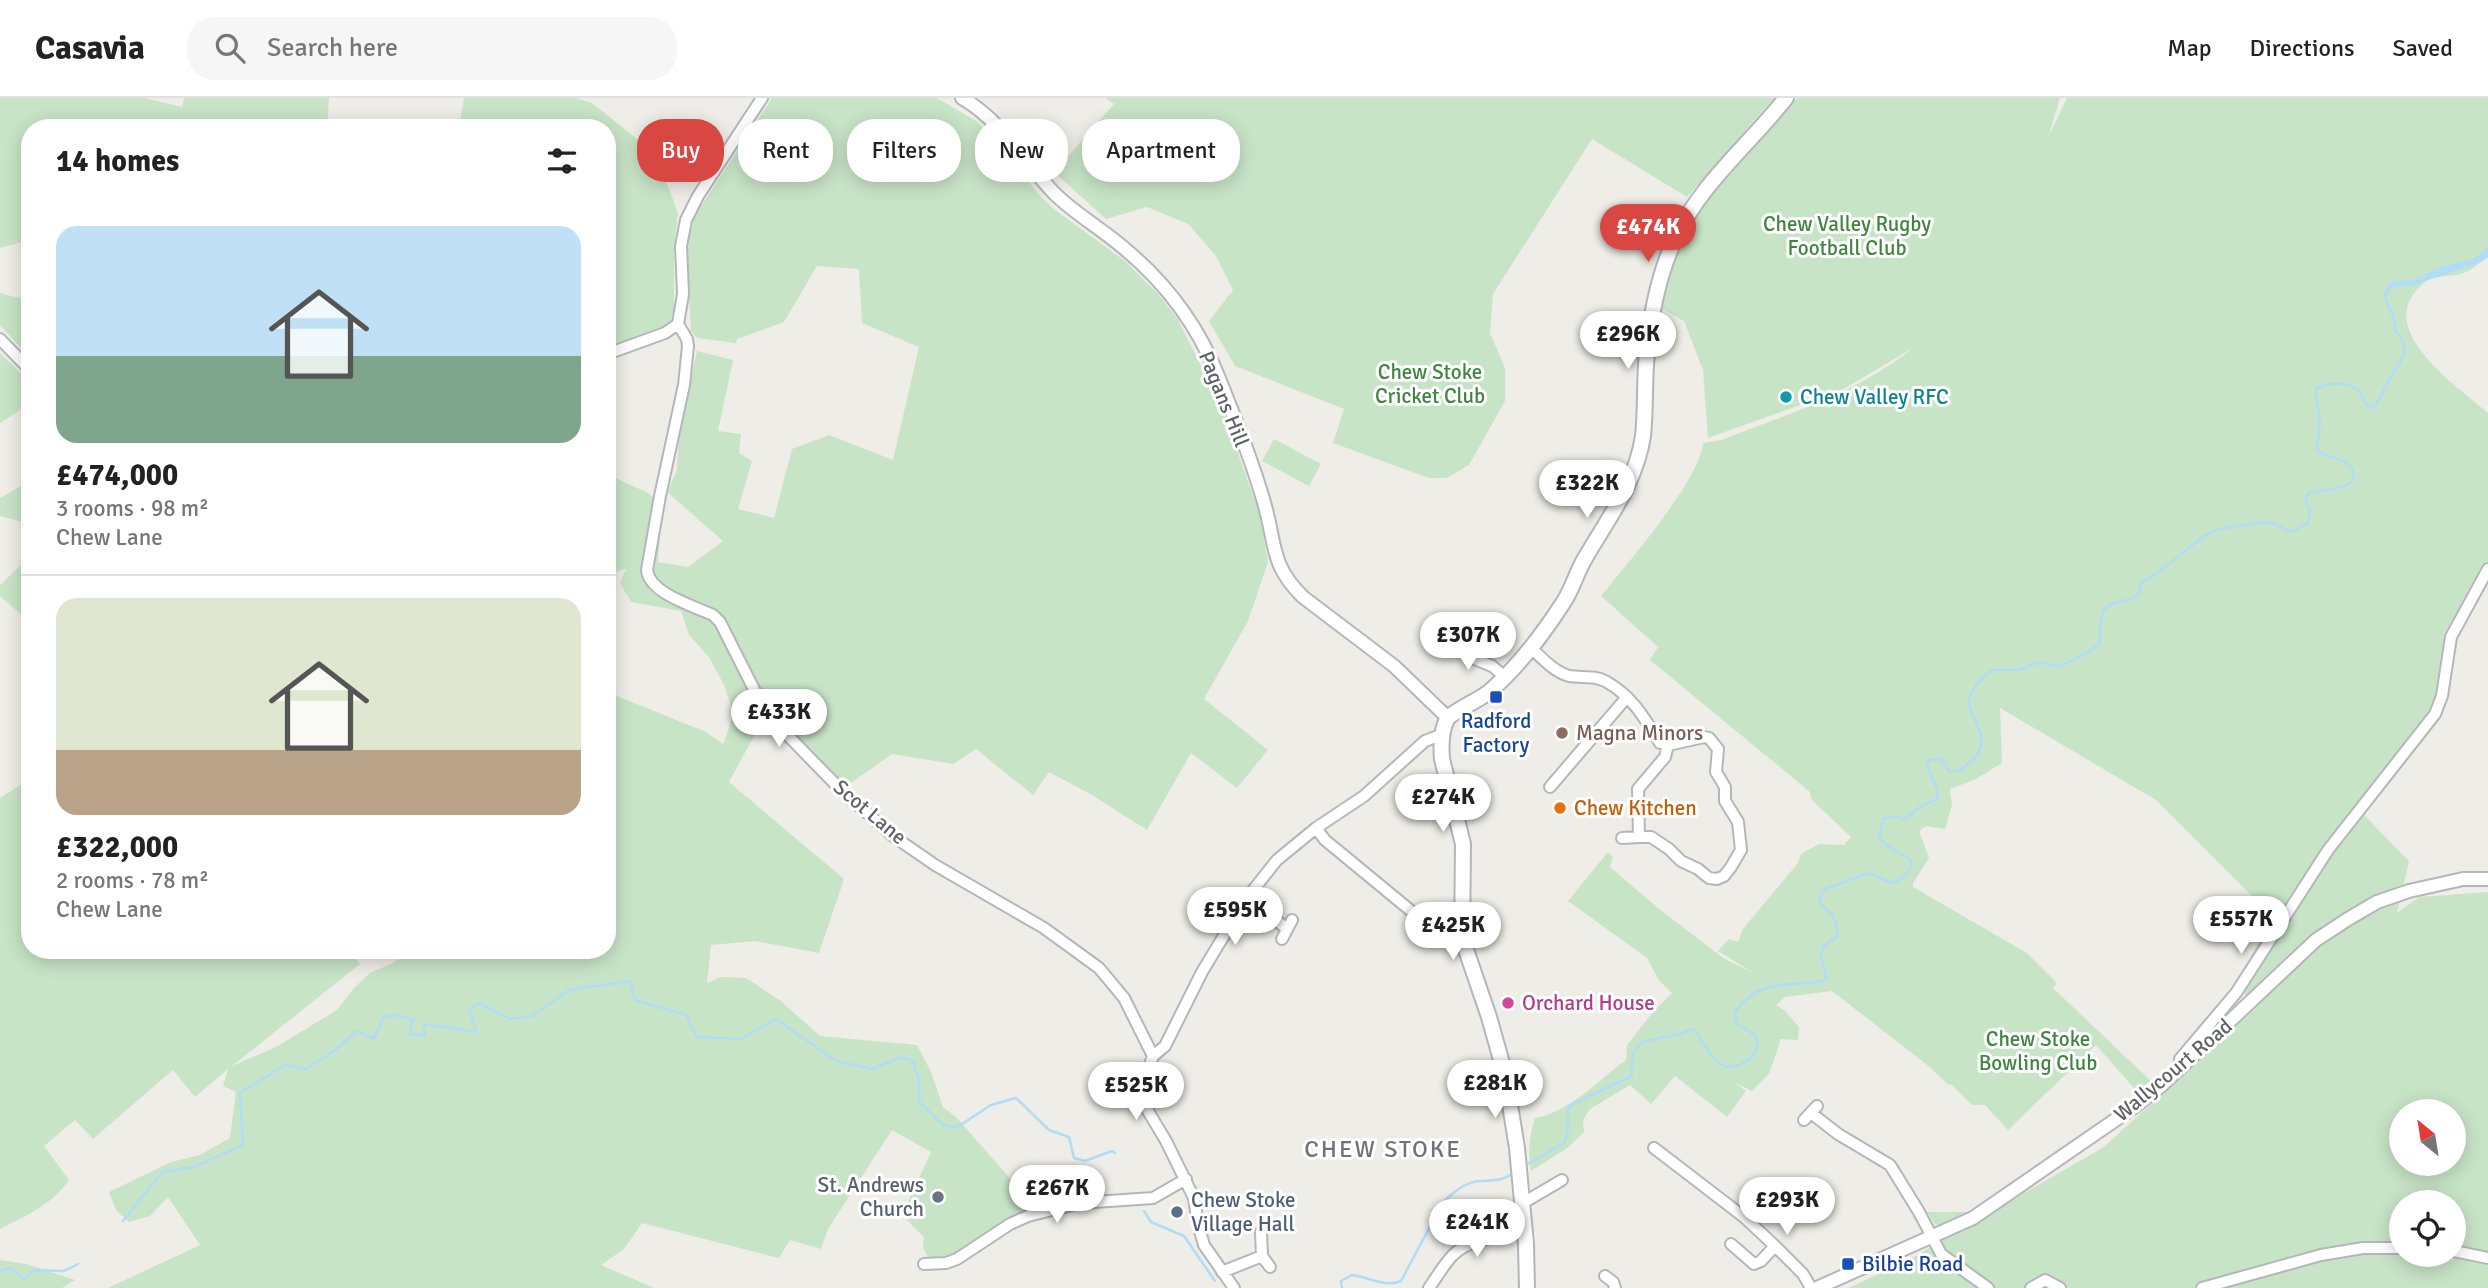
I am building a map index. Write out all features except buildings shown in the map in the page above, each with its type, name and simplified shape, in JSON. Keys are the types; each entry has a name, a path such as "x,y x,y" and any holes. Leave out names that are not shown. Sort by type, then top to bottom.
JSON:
{"main road":[{"path":"1527,1288 1520,1169 1505,1074 1462,938 1463,844 1442,759 1443,734 1448,718 1487,693 1530,647 1565,600 1581,566 1618,504 1636,466 1643,437 1647,352 1651,326 1656,299 1674,240 1691,208 1707,187 1786,98"}],"street":[{"path":"616,352 665,333 678,324 683,294 681,246 686,219 762,98"},
{"name":"Pagans Hill","path":"962,98 990,119 1040,179 1063,201 1124,248 1170,293 1195,328 1217,374 1265,506 1276,559 1290,584 1303,597 1394,666 1448,718"},
{"name":"Scot Lane","path":"678,324 688,346 684,385 660,496 647,570 648,579 654,587 713,615 720,622 766,713 841,790 893,835 953,876 1044,928 1099,968 1124,998 1153,1056"},
{"path":"0,339 21,361"},
{"path":"2179,1069 2180,1059 2236,993 2328,850 2435,714 2442,696 2451,637 2488,569"},
{"path":"1457,639 1477,660 1492,666 1504,677"},
{"path":"1469,651 1480,639"},
{"path":"1530,647 1552,667 1566,675 1594,676 1608,682 1637,706 1660,743 1668,745 1704,737 1715,743 1718,756 1716,772 1726,787 1725,801 1738,822 1741,850 1724,876 1709,878 1651,838 1622,838"},
{"path":"1550,787 1627,697"},
{"path":"1234,1288 1204,1245 1194,1198 1148,1111 1146,1090 1153,1056 1164,1046 1202,972 1248,898 1277,860 1316,828 1364,796 1425,741 1443,734"},
{"path":"1639,836 1638,789 1665,757 1668,745"},
{"path":"1316,828 1325,840 1433,929 1448,937 1462,938"},
{"name":"Wallycourt Road","path":"1817,1288 1973,1218 2134,1107 2179,1069 2316,940 2348,919 2377,902 2409,891 2463,879 2488,879"},
{"path":"1248,898 1287,929"},
{"path":"1811,1113 1838,1134 1890,1165 1941,1254 1988,1288"},
{"path":"1868,1151 1874,1140"},
{"path":"1654,1148 1744,1217 1803,1274 1811,1288"},
{"path":"924,1264 946,1263 957,1259 1010,1224 1028,1216 1080,1203 1153,1198 1186,1179"},
{"path":"1523,1203 1562,1180"},
{"path":"1261,1232 1262,1255 1270,1267"},
{"path":"1429,1288 1443,1276 1450,1258 1461,1248 1501,1235 1525,1232"},
{"path":"1731,1244 1754,1264 1761,1261 1775,1246"},
{"path":"2202,1288 2321,1255 2363,1248 2389,1248"},
{"path":"2466,1253 2488,1258"},
{"path":"1223,1274 1262,1255"},
{"path":"1222,1288 1223,1274"},
{"path":"1605,1276 1613,1282 1615,1288"},
{"path":"2031,1288 2045,1280 2060,1288"}],"green space":[{"path":"0,98 145,98 182,107 184,98 329,98 328,119 21,119 21,242 0,248"},
{"path":"464,98 576,98 592,103 612,119 460,119"},
{"path":"772,98 937,98 975,120 975,182 1029,182 1055,210 1125,261 1158,294 1177,318 1220,403 1259,512 1268,562 1248,621 1204,699 1268,750 1237,788 1191,753 1147,830 1092,795 1049,772 1033,795 976,749 953,764 892,754 841,790 766,714 729,782 844,879 819,953 755,941 711,945 707,983 721,977 746,978 782,1002 820,1036 917,1045 931,1072 943,1107 957,1118 1037,1209 949,1258 929,1259 923,1248 924,1237 902,1215 931,1152 892,1130 828,1229 821,1249 790,1240 779,1258 642,1223 624,1249 601,1265 654,1288 108,1288 200,1245 168,1197 150,1216 129,1222 116,1210 109,1192 171,1162 200,1155 230,1138 236,1092 223,1086 228,1069 195,1097 173,1070 93,1139 75,1120 44,1146 69,1180 47,1202 0,1229 0,798 21,785 21,959 356,959 360,964 232,1066 276,1047 337,1010 370,973 399,959 616,959 616,696 706,732 723,744 734,714 724,685 709,657 689,635 681,611 631,602 620,583 626,569 616,572 616,478 662,503 658,562 688,567 723,541 667,492 677,470 679,434 697,351 733,360 718,431 741,434 739,453 752,461 738,509 774,518 792,449 829,435 893,460 919,347 862,323 859,269 817,266 784,322 737,339 736,343 697,338 691,331 688,287 691,228 696,214 717,182 724,182 724,171 738,150 738,182 833,182 833,119 758,119"},
{"name":"Chew Stoke Cricket Club","path":"1106,98 1774,98 1687,197 1592,139 1493,294 1490,333 1505,368 1505,401 1469,465 1447,478 1429,478 1333,443 1344,409 1235,366 1209,321 1233,290 1216,256 1188,224 1147,207 1106,219 1065,182 1068,182 1068,156 1082,140 1082,182 1240,182 1240,119 1101,119 1114,104"},
{"path":"1797,98 2060,98 2048,138 2067,98 2488,98 2488,257 2466,272 2428,280 2410,300 2406,318 2412,336 2424,354 2440,372 2488,413 2488,579 2455,638 2445,707 2438,722 2364,815 2409,861 2397,913 2419,897 2488,892 2488,1288 1849,1288 1910,1259 2104,1147 2256,1008 2237,983 2272,916 2156,800 2000,708 2002,763 1976,779 1950,789 1952,805 1945,829 1926,826 1919,831 1929,858 1913,887 2027,953 2057,983 2053,988 2153,1083 2140,1095 2096,1045 2008,1130 1985,1105 1972,1105 1951,1084 1832,991 1785,997 1776,1005 1799,1027 1798,1040 1781,1039 1769,1074 1752,1091 1734,1082 1746,1091 1727,1117 1675,1076 1651,1104 1630,1085 1590,1109 1583,1120 1584,1132 1566,1149 1531,1171 1530,1144 1535,1118 1548,1115 1572,1103 1626,1060 1627,1045 1672,993 1658,979 1647,958 1568,901 1608,852 1613,857 1610,867 1658,908 1723,958 1754,973 1718,951 1729,939 1738,942 1743,929 1798,863 1801,854 1819,844 1844,845 1851,837 1811,799 1810,792 1650,660 1658,647 1601,596 1676,499 1699,459 1703,443 1721,440 1821,401 1869,378 1913,348 1840,391 1708,438 1703,370 1684,321 1661,308 1664,270 1685,231 1709,197"},
{"path":"616,122 637,139 637,182 666,182 678,213 674,248 674,311 669,324 616,344"},
{"path":"0,293 21,299 21,348 0,325"},
{"path":"0,353 21,373 21,410 0,423"},
{"path":"1274,439 1321,464 1309,486 1262,461"},
{"path":"21,486 21,522 0,516 0,498"},
{"path":"21,565 21,614 0,596 0,585"},
{"path":"1927,1212 1967,1212 1943,1226 1935,1224"},
{"path":"0,1260 26,1264 75,1280 62,1288 0,1288"}],"water":[{"path":"2488,247 2488,257 2481,262 2413,285 2390,288 2388,296 2383,296 2390,282 2414,280 2440,267 2473,259"}],"waterway":[{"path":"1523,1167 1565,1142 1568,1109 1573,1104 1631,1076 1633,1053 1642,1042 1693,1029 1719,1063 1725,1066 1743,1063 1754,1054 1758,1041 1753,1034 1736,1023 1735,1013 1744,1002 1763,989 1823,981 1827,977 1823,964 1823,949 1837,937 1838,932 1833,916 1821,905 1820,898 1825,889 1869,873 1892,883 1908,873 1911,861 1886,845 1879,837 1884,819 1895,816 1905,819 1921,806 1937,799 1938,792 1927,765 1928,760 1940,759 1949,771 1955,772 1978,753 1982,743 1981,734 1970,707 1970,697 1984,675 1997,670 2019,670 2040,663 2058,666 2073,660 2100,643 2102,615 2108,606 2135,598 2141,583 2204,536 2219,529 2263,522 2275,524 2291,532 2308,523 2310,511 2305,500 2309,493 2339,488 2352,481 2354,475 2348,464 2317,450 2320,421 2315,393 2321,386 2352,386 2369,407 2374,407 2401,362 2405,350 2401,337 2394,329 2394,319 2385,293"},
{"path":"123,1221 162,1172 194,1167 243,1145 240,1093 285,1065 306,1069 334,1051 357,1031 374,1039 384,1017 399,1015 413,1020 410,1034 425,1036 424,1024 477,1032 469,1010 479,1003 510,1019 532,1016 569,990 630,981 635,1000 686,1015 697,1037 741,1039 776,1019 836,1061 872,1069 901,1057 913,1061 919,1080 919,1102 943,1125 956,1128 991,1105 1016,1098 1049,1130 1069,1137 1074,1158 1085,1161 1112,1151 1115,1153"},
{"path":"1342,1288 1341,1281 1352,1275 1383,1283 1401,1281 1442,1204 1450,1196 1470,1183 1498,1180 1514,1173"},
{"path":"1144,1211 1151,1222 1184,1236 1215,1281"},
{"path":"0,1271 11,1268 24,1279 35,1270 64,1271 78,1264"}],"place":[{"name":"Chew Valley RFC","path":"1786,397"},
{"name":"Radford Factory","path":"1496,697"},
{"name":"Magna Minors","path":"1562,733"},
{"name":"Chew Kitchen","path":"1560,808"},
{"name":"Orchard House","path":"1508,1003"},
{"name":"St. Andrews Church","path":"938,1197"},
{"name":"Chew Stoke Village Hall","path":"1177,1212"},
{"name":"Bilbie Road","path":"1848,1264"}],"district":[{"name":"CHEW STOKE","path":"1383,1149"}],"park label":[{"name":"Chew Valley Rugby Football Club","path":"1847,236"},
{"name":"Chew Stoke Bowling Club","path":"2038,1051"}]}
